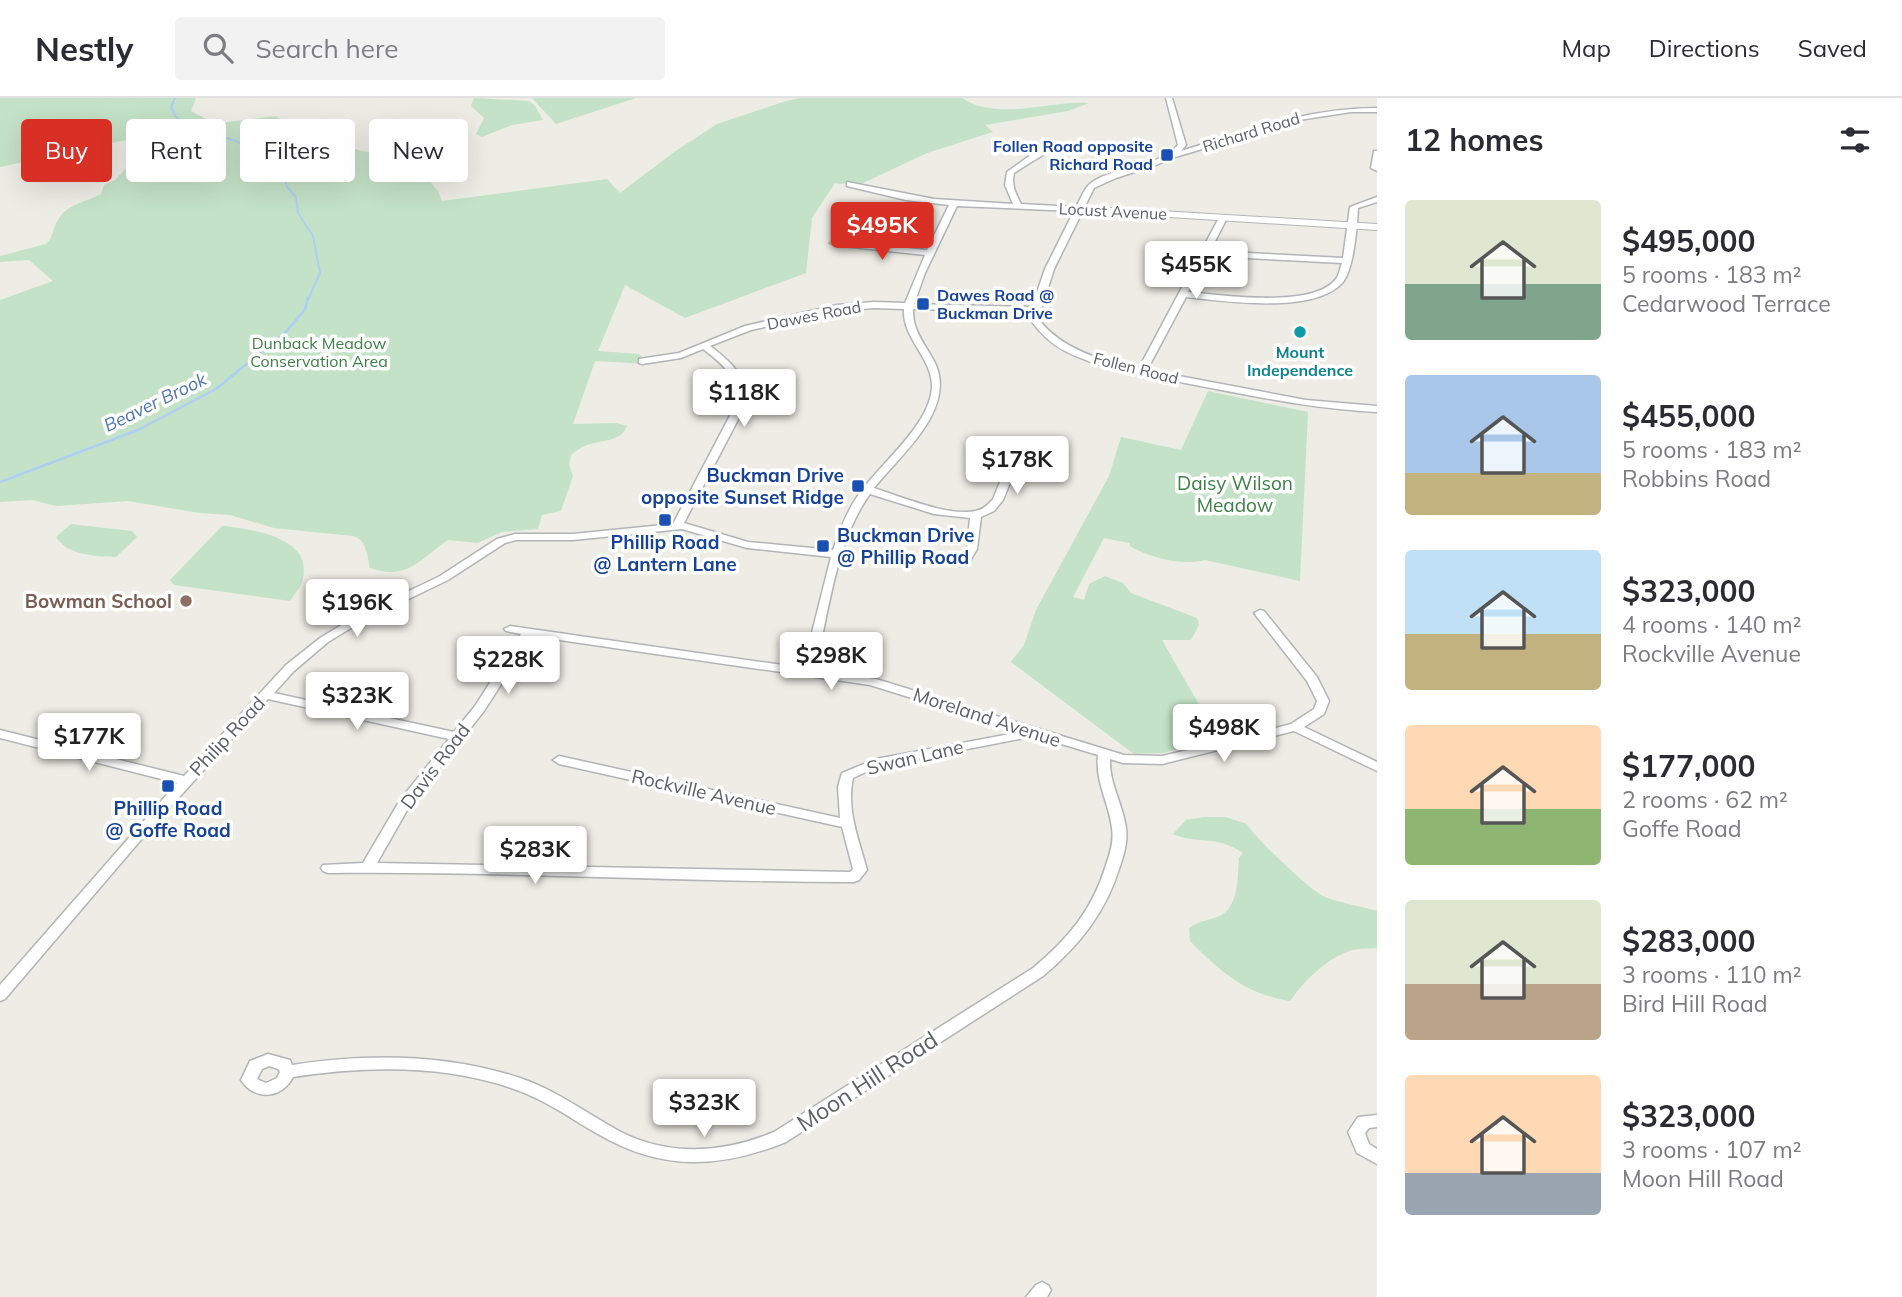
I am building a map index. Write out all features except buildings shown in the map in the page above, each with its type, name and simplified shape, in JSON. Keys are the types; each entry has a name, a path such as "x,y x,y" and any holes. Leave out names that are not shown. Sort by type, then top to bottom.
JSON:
{"street":[{"path":"1035,310 1046,278 1091,187 1104,178 1169,158 1182,145 1169,98"},
{"name":"Richard Road","path":"1169,158 1295,117 1327,111 1377,110"},
{"path":"1018,206 1008,178 1029,159 1052,148"},
{"path":"1377,153 1377,169"},
{"name":"Locust Avenue","path":"850,184 892,196 954,203 1377,227"},
{"path":"1183,293 1274,300 1315,296 1339,282 1345,269 1354,225 1354,207 1377,199"},
{"path":"808,672 838,554 853,512 867,489 925,418 934,399 937,383 911,329 910,306 954,203"},
{"path":"1142,371 1223,218"},
{"path":"834,243 932,253"},
{"path":"1205,253 1345,261"},
{"name":"Dawes Road","path":"642,361 681,355 748,328 838,308 874,304 1035,310"},
{"name":"Follen Road","path":"1035,310 1034,319 1042,331 1070,350 1100,361 1317,405 1377,409"},
{"path":"677,526 738,410 743,391 737,378 704,345"},
{"path":"867,489 927,511 954,516 976,515 990,509 998,500 1021,443"},
{"path":"963,565 972,549 976,515"},
{"name":"Philip Road","path":"0,995 186,780 290,668 324,640 357,620 444,578 502,541 515,537 573,537 677,526 747,545 838,554"},
{"path":"1260,613 1313,680 1323,701 1320,711 1295,727"},
{"name":"Moreland Avenue","path":"510,629 872,682 1033,734 1123,759 1162,760 1295,727"},
{"name":"Davis Road","path":"368,867 405,803 480,708 528,632"},
{"path":"265,695 457,737"},
{"path":"1295,727 1377,768"},
{"path":"0,734 186,780"},
{"name":"Swan Lane","path":"368,867 473,867 741,878 854,877 860,870 848,824 844,787 847,776 858,769 956,746 1033,734"},
{"name":"Moon Hill Road","path":"288,1072 321,1067 369,1066 463,1071 535,1090 628,1143 664,1154 721,1156 762,1145 780,1137 1038,972 1075,940 1103,895 1119,842 1118,826 1102,768 1104,754"},
{"name":"Rockville Avenue","path":"559,761 848,824"},
{"path":"328,868 368,867"},
{"path":"1377,1121 1364,1122 1356,1132 1363,1148 1377,1157"}],"green space":[{"name":"Dunback Meadow Conservation Area","path":"0,98 196,98 191,111 206,119 126,119 126,140 112,143 112,119 21,119 21,162 0,167"},
{"path":"474,98 529,101 543,120 512,125 482,137 476,134 484,118 471,106"},
{"path":"532,98 636,98 556,124"},
{"name":"Dunback Meadow Conservation Area","path":"801,98 962,98 976,105 1008,109 1089,103 1068,111 985,125 993,132 927,153 861,184 835,183 812,218 806,273 685,318 625,285 598,351 639,354 649,364 595,361 573,424 616,423 627,426 615,438 585,446 571,455 569,464 573,476 561,511 542,515 538,529 502,532 478,543 448,540 413,566 394,572 370,568 364,544 353,536 274,528 230,515 128,501 56,506 32,500 0,502 0,300 53,281 29,260 0,262 0,256 46,244 62,215 72,207 101,194 104,185 115,180 126,168 126,182 226,182 226,122 240,120 240,182 355,182 355,149 369,152 369,182 430,182 442,201 607,179 620,193 674,152 717,124"},
{"name":"Dunback Meadow Conservation Area","path":"276,116 280,119 252,119"},
{"name":"Daisy Wilson Meadow","path":"1208,391 1308,412 1300,581 1205,560 1167,560 1131,547 1129,543 1104,538 1073,597 1084,600 1089,584 1105,576 1123,583 1131,593 1197,618 1199,625 1191,640 1162,640 1218,738 1163,753 1134,754 1011,662 1024,645 1036,610 1109,476 1121,437 1181,450"},
{"path":"71,524 132,531 137,537 116,557 83,554 68,548 56,537"},
{"path":"222,526 264,533 290,545 299,555 304,567 302,582 290,601 174,585 170,580"},
{"path":"1225,817 1247,824 1270,850 1316,892 1336,901 1377,911 1377,948 1352,950 1340,955 1308,979 1290,1001 1260,993 1223,972 1190,941 1189,928 1223,914 1229,908 1236,892 1239,858 1243,853 1224,844 1173,834 1186,820"}],"waterway":[{"name":"Beaver Brook","path":"175,98 171,107 176,117 192,127 236,141 265,158 284,176 287,187 296,197 298,213 313,236 320,273 308,300"},
{"name":"Beaver Brook","path":"0,482 138,430 216,389 286,332 305,309 308,298"}],"place":[{"name":"Follen Road opposite Richard Road","path":"1167,155"},
{"name":"Dawes Road @ Buckman Drive","path":"923,304"},
{"name":"Mount Independence","path":"1300,332"},
{"name":"Buckman Drive opposite Sunset Ridge","path":"858,486"},
{"name":"Phillip Road @ Lantern Lane","path":"665,520"},
{"name":"Buckman Drive @ Phillip Road","path":"823,546"},
{"name":"Bowman School","path":"186,601"},
{"name":"Phillip Road @ Goffe Road","path":"168,786"}]}
